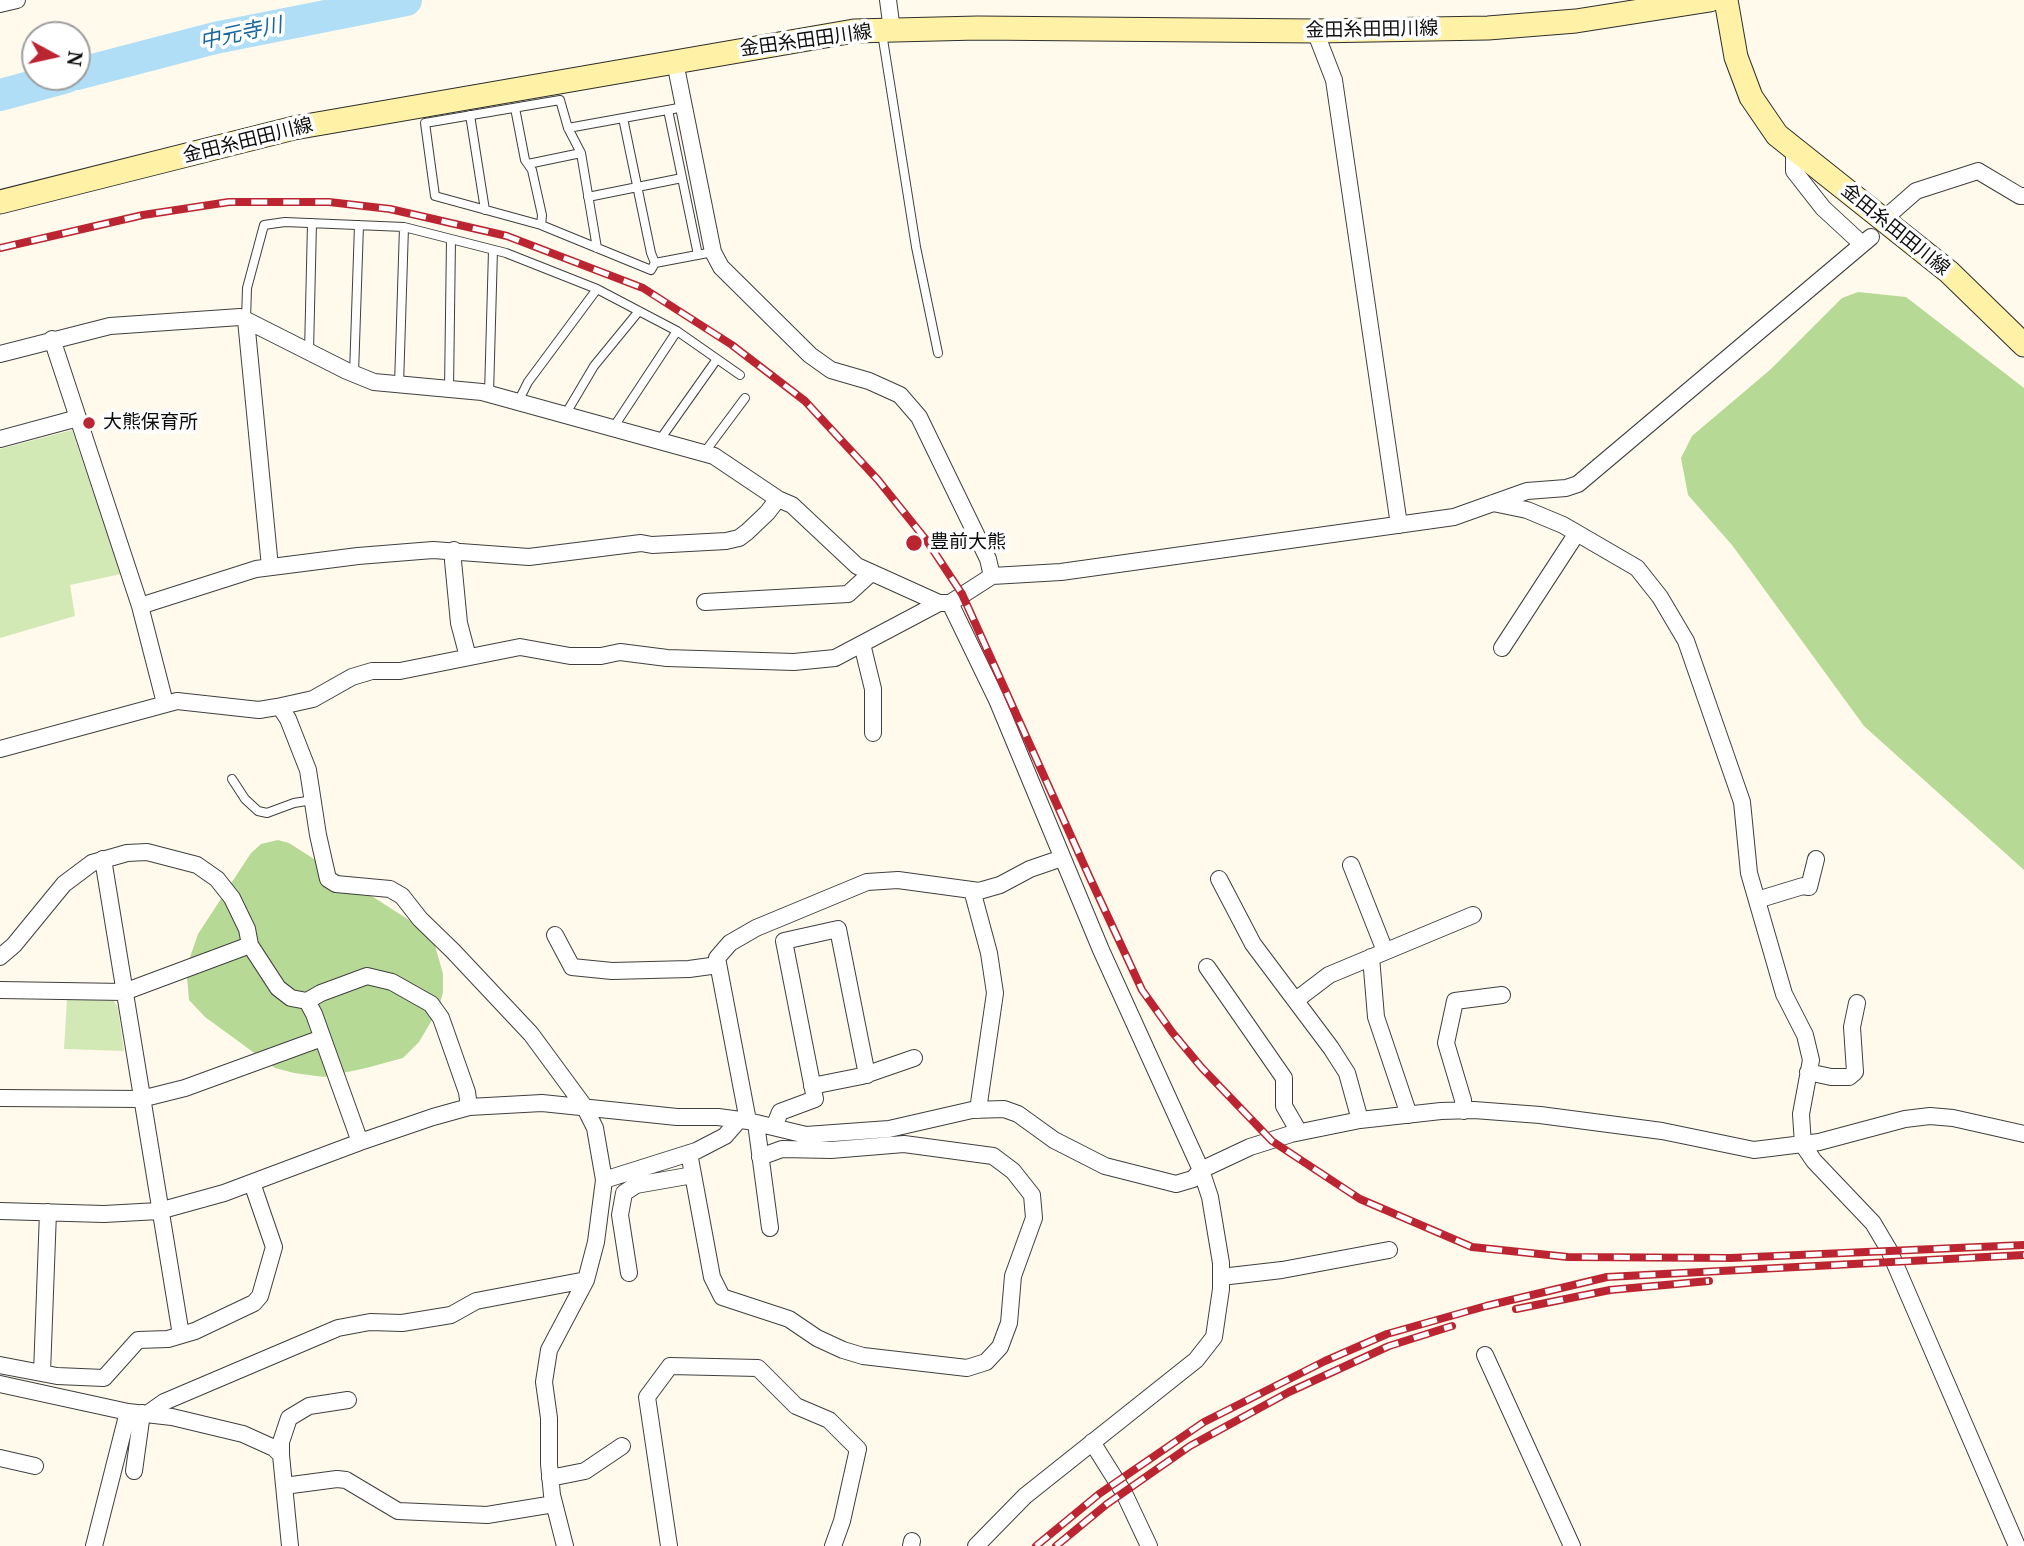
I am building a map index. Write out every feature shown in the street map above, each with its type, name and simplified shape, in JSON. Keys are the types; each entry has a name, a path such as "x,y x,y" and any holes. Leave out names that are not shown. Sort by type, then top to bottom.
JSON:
{"main road":[{"name":"金田糸田田川線","path":"0,202 294,128 855,31 888,19 978,28 1315,31 1488,28 1563,22 1710,0"},
{"name":"金田糸田田川線","path":"1726,0 1736,57 1751,97 1777,135 1949,272 2024,345"}],"street":[{"path":"0,4 17,0"},
{"path":"1315,31 1334,80 1399,525"},
{"path":"675,62 676,108 705,253 810,355 831,370 869,380 900,395 919,417 988,559 992,576"},
{"path":"0,749 177,701 259,710 280,707 313,699 352,677 372,671 400,671 520,647 570,656 601,656 620,652 667,658 794,663 835,658 992,576 1061,572 1454,517 1527,491 1566,488 1578,484 1866,240 1823,208 1794,171 1794,149"},
{"path":"1892,212 1916,191 1978,171 2021,197 2024,196"},
{"path":"0,354 110,326 240,317 374,382 489,394 714,456 778,499 792,505 857,566 944,603 997,700 1101,950 1201,1170 1210,1196 1221,1263 1214,1337 1196,1360 1025,1496 976,1546"},
{"path":"246,320 270,567"},
{"path":"52,339 139,606 165,704"},
{"path":"0,439 78,418"},
{"path":"139,606 256,569 358,556 454,550 529,557 641,543 652,545 726,541 747,532 778,499"},
{"path":"1493,503 1527,510 1577,533 1637,568 1660,597 1686,641 1742,802 1749,873 1784,994 1805,1035 1811,1060 1801,1114 1803,1144 1814,1161 1873,1223 1889,1250 2017,1546"},
{"path":"1502,648 1577,533"},
{"path":"454,550 459,623 468,657"},
{"path":"705,602 848,594 871,573"},
{"path":"862,644 873,689 873,733"},
{"path":"280,707 305,758 328,879 336,884 390,889 402,896 420,919 531,1034 584,1106 595,1128 604,1180 596,1242 586,1280 549,1350 544,1382 550,1478 565,1546"},
{"path":"0,957 14,945 64,884 92,863 127,853 147,852 197,865 217,879 232,898 247,929 250,945 278,988 291,998 307,1001 367,976 392,982 431,1004 441,1018 467,1092 469,1107"},
{"path":"770,1228 760,1157 747,1122 717,958 730,943 756,928 867,882 898,880 979,891 1062,858"},
{"path":"103,859 181,1335"},
{"path":"1757,900 1803,886 1809,887 1816,859"},
{"path":"1351,864 1378,954 1376,1017 1409,1115"},
{"path":"1219,879 1253,944 1347,1073 1360,1120"},
{"path":"972,890 989,953 995,993 978,1110"},
{"path":"1296,1000 1329,975 1473,915"},
{"path":"774,1127 779,1112 814,1100 784,941 838,929 867,1075"},
{"path":"555,935 572,967 612,971 689,969 718,965"},
{"path":"0,990 124,992 250,945"},
{"path":"1207,967 1284,1079 1284,1106 1299,1132"},
{"path":"1464,1111 1446,1043 1455,1001 1502,995"},
{"path":"307,1001 360,1142"},
{"path":"1808,1072 1831,1077 1849,1077 1856,1072 1852,1027 1857,1003"},
{"path":"0,1098 141,1099 185,1088 322,1038"},
{"path":"812,1086 867,1075 914,1058"},
{"path":"0,1211 104,1214 159,1210 225,1194 360,1142 469,1107 542,1103 677,1117 718,1117 806,1135 889,1129 978,1110 1004,1109 1018,1114 1054,1140 1105,1166 1176,1184 1193,1179 1201,1170 1250,1147 1299,1132 1360,1120 1464,1111 1540,1115 1636,1128 1754,1150 1803,1144 1905,1119 1930,1116 1953,1118 2024,1134"},
{"path":"604,1180 689,1153 747,1122"},
{"path":"689,1153 712,1277 722,1297 733,1303 789,1320 817,1338 863,1356 967,1368 986,1362 1000,1348 1009,1323 1013,1276 1034,1218 1032,1195 1003,1163 993,1156 904,1144 831,1150 782,1149 760,1157"},
{"path":"629,1273 620,1215 624,1193 636,1185 694,1175"},
{"path":"0,1365 42,1373 104,1378 138,1340 167,1339 181,1335 254,1304 260,1296 274,1247 252,1183"},
{"path":"42,1373 48,1212"},
{"path":"1221,1278 1282,1270 1389,1250"},
{"path":"94,1546 139,1413 338,1328 370,1322 402,1323 451,1315 476,1301 586,1280"},
{"path":"1485,1355 1572,1546"},
{"path":"669,1546 647,1397 670,1366 758,1368 796,1406 828,1420 858,1449 842,1521 833,1546"},
{"path":"0,1384 139,1413 173,1417 243,1434 274,1448 281,1455"},
{"path":"290,1546 281,1455 281,1442 289,1418 309,1406 348,1400"},
{"path":"134,1471 139,1413"},
{"path":"1092,1442 1124,1493 1149,1546"},
{"path":"550,1478 585,1471 622,1446"},
{"path":"0,1458 35,1466"},
{"path":"284,1486 346,1480 398,1511 487,1515 554,1504"}],"lane":[{"path":"888,19 916,247 938,353"},
{"path":"568,128 676,108 682,178 705,253 655,263 651,270 597,248 541,225 435,196 425,123 560,100 568,128 581,153 597,248"},
{"path":"514,108 525,160 532,170 541,225"},
{"path":"470,116 485,210"},
{"path":"623,118 650,253 655,263"},
{"path":"528,164 581,153"},
{"path":"588,197 682,178"},
{"path":"246,320 247,288 264,225 285,222 404,228 493,250 597,289 677,331 740,375"},
{"path":"309,352 312,223"},
{"path":"354,374 359,225"},
{"path":"399,385 404,228"},
{"path":"449,390 451,239"},
{"path":"489,394 493,250"},
{"path":"518,402 528,382 597,289"},
{"path":"565,415 594,366 639,311"},
{"path":"613,428 677,331"},
{"path":"659,441 717,359"},
{"path":"704,453 745,398"},
{"path":"232,779 245,799 258,811 267,813 294,803 313,800"}],"green space":[{"path":"1858,292 1906,297 2024,388 2024,870 1864,726 1732,545 1688,495 1681,458 1692,436 1771,369 1842,298"},
{"path":"72,430 121,574 70,585 75,616 0,638 0,449"},
{"path":"278,840 289,843 423,929 434,942 443,974 443,992 439,1008 419,1042 403,1058 324,1077 275,1068 205,1017 189,1000 189,960 198,934 251,853 261,844"},
{"path":"67,999 114,1001 118,1008 124,1051 64,1049"}],"waterway":[{"name":"中元寺川","path":"91,70 215,38 406,0"},
{"name":"中元寺川","path":"0,95 21,89"}],"railway":[{"path":"0,248 143,215 229,202 329,202 390,209 507,236 643,288 732,345 805,401 878,480 927,541 962,594 1142,990 1172,1032 1202,1068 1272,1141 1360,1199 1472,1247 1568,1257 1731,1258 2024,1245"},
{"path":"1036,1546 1099,1494 1204,1422 1325,1361 1387,1334 1486,1306 1607,1277 2024,1255"},
{"path":"1516,1309 1610,1290 1709,1281"},
{"path":"1056,1546 1107,1504 1190,1446 1289,1392 1389,1346 1452,1326"}],"place":[{"name":"大熊保育所","path":"89,423"},
{"name":"豊前大熊","path":"914,543"}]}
